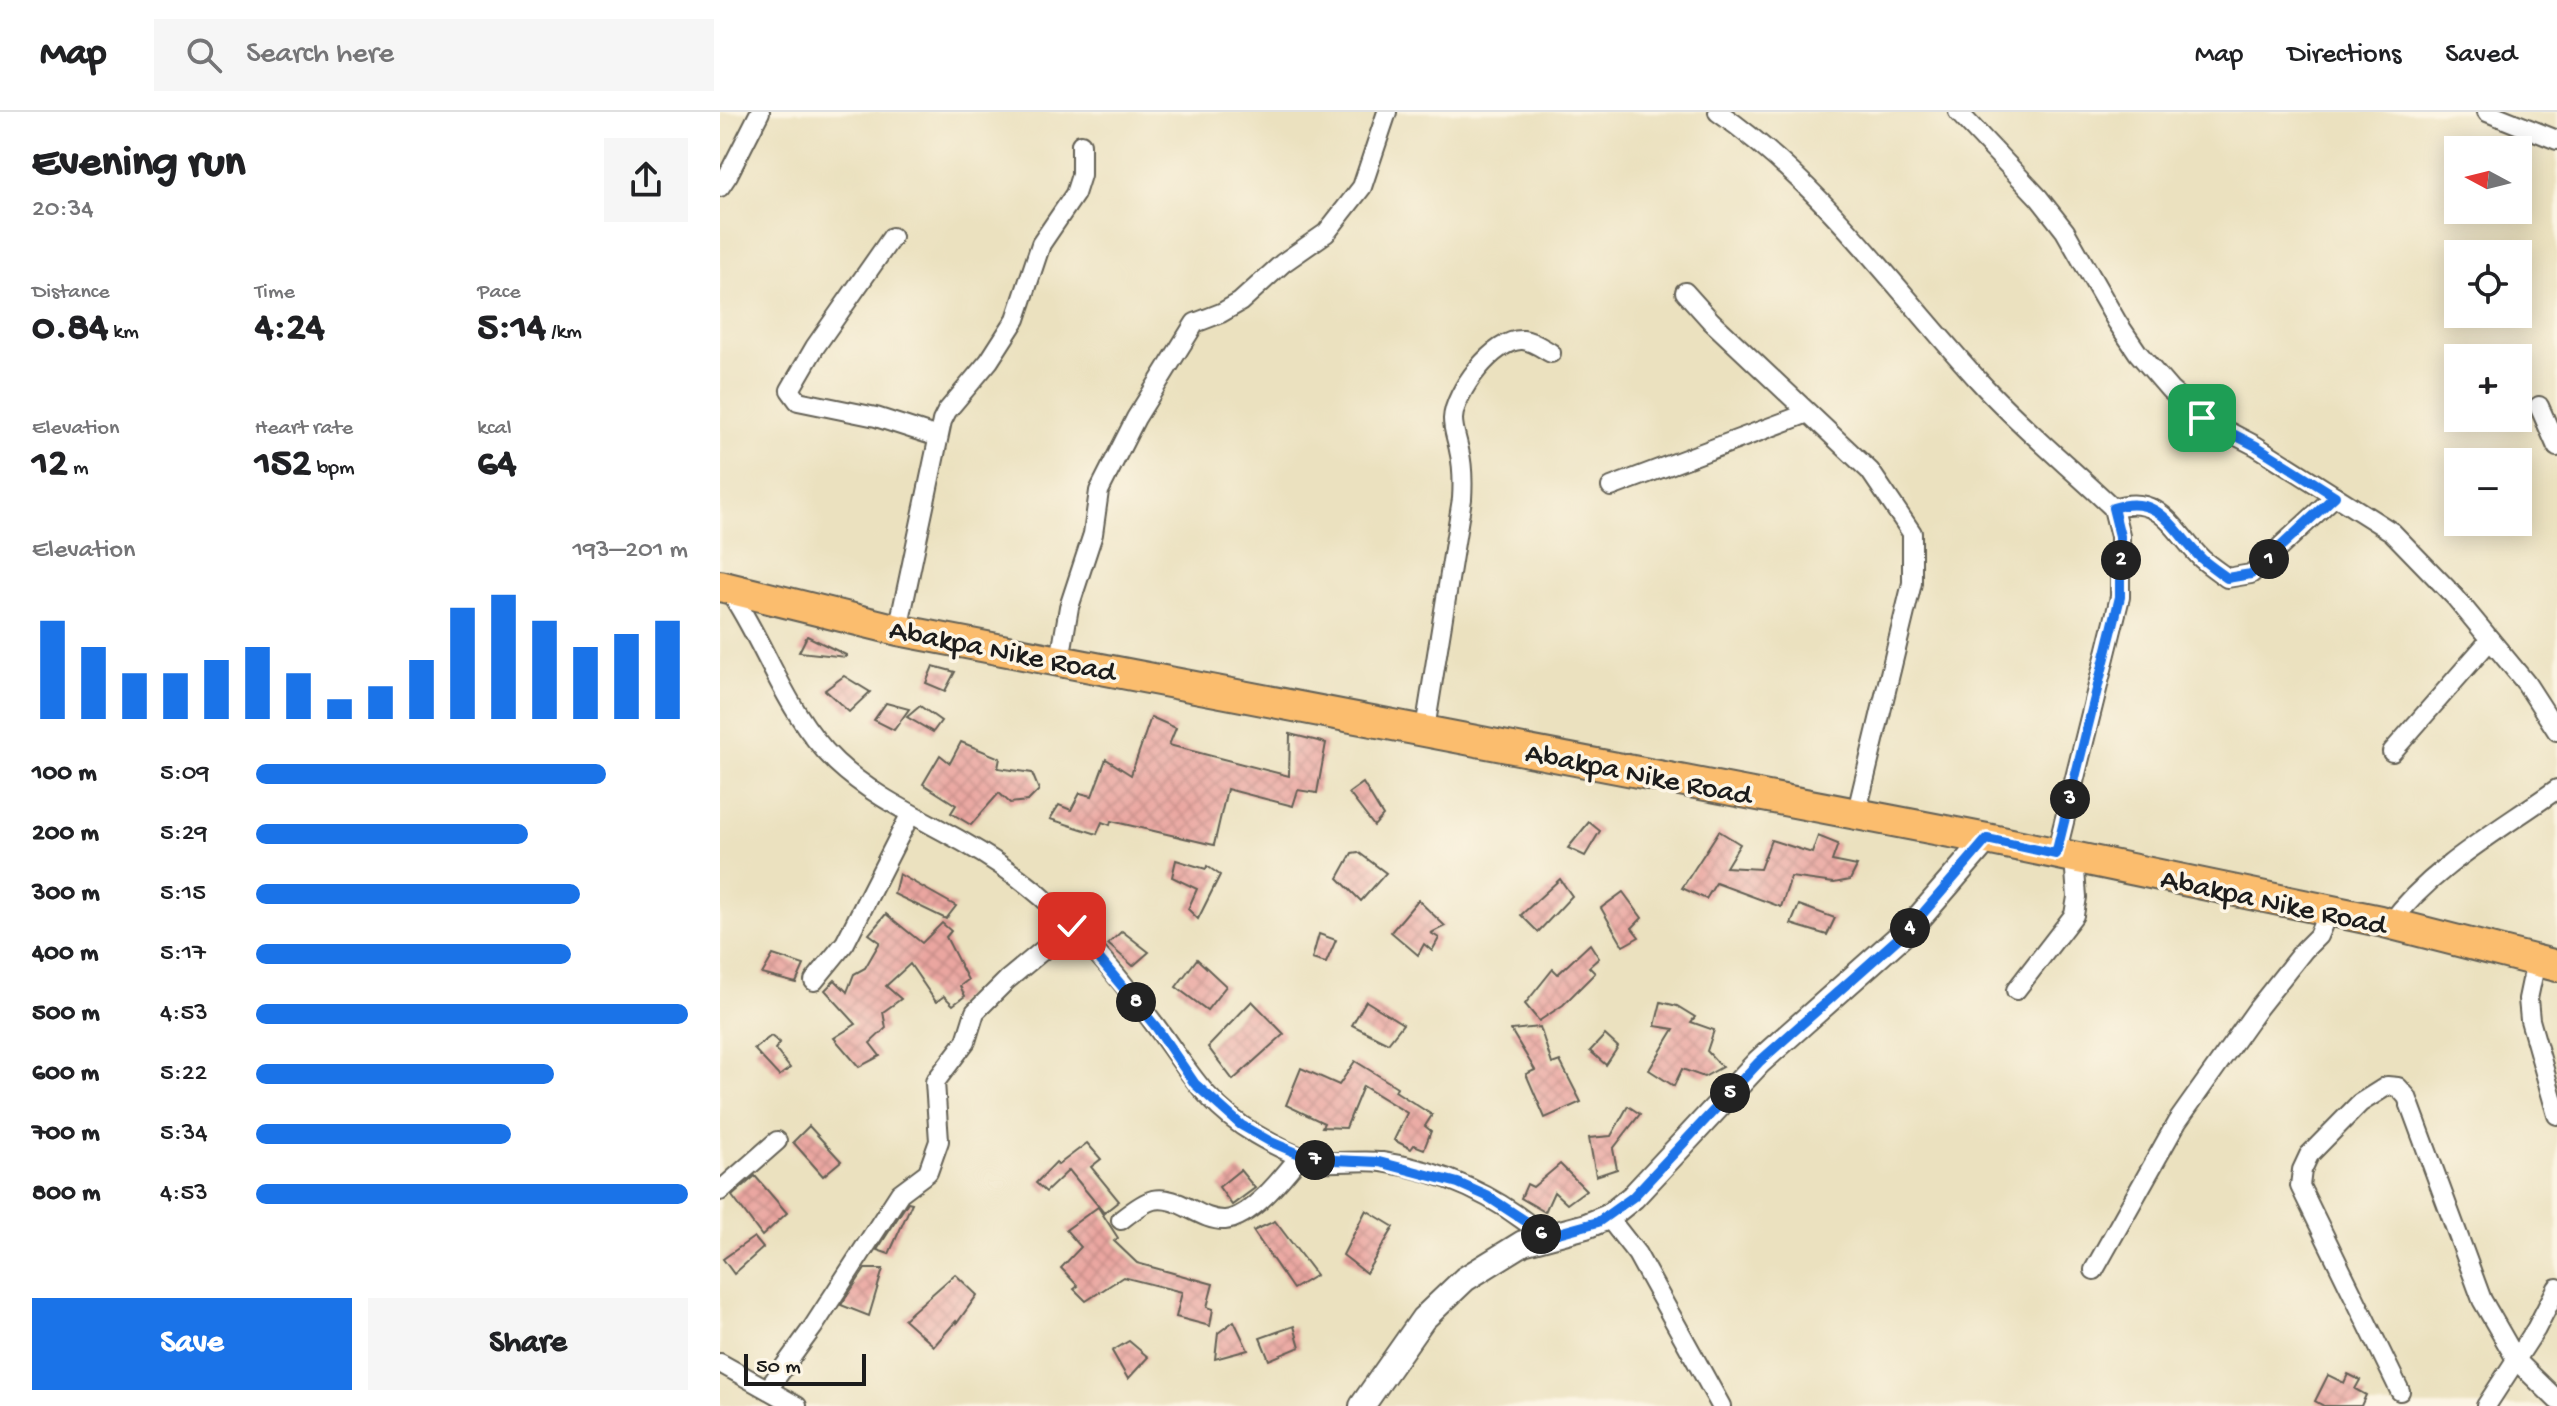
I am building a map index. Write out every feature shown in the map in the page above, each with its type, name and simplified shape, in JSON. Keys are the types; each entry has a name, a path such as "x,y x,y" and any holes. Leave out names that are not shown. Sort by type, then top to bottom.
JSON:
{"main road":[{"name":"Abakpa Nike Road","path":"723,584 898,630 1987,839 2329,910 2547,963"}],"street":[{"path":"720,187 760,112"},
{"path":"1060,660 1069,607 1093,534 1099,491 1136,418 1195,323 1240,302 1283,263 1326,233 1362,187 1387,112"},
{"path":"1718,112 1789,168 1881,266 1982,384 2113,508 2120,536 2120,597 2065,856 2077,897 2074,915 2016,990"},
{"path":"1958,112 2039,198 2065,231 2117,322 2138,353 2170,390 2202,418 2256,446 2392,532 2455,597 2526,683 2557,731"},
{"path":"2487,112 2557,140"},
{"path":"898,630 938,437 947,411 989,361 1016,319 1041,244 1075,194 1081,175 1081,144"},
{"path":"892,237 815,347 790,390 798,401 876,417 938,437"},
{"path":"1685,292 1711,321 1870,471 1912,533 1912,583 1856,815"},
{"path":"1425,729 1462,499 1463,479 1453,429 1456,402 1463,387 1490,356 1510,342 1523,340 1551,353"},
{"path":"2539,406 2557,447"},
{"path":"1611,487 1808,413"},
{"path":"2113,508 2131,502 2166,516 2202,559 2227,578 2251,574 2335,496"},
{"path":"723,584 740,607 775,677 810,734 853,776 910,815 964,843 1011,873 1047,900 1156,1027 1203,1093 1241,1125 1300,1156 1322,1162 1394,1164 1458,1183 1487,1196 1544,1237"},
{"path":"2392,752 2490,640"},
{"path":"2390,924 2404,905 2440,873 2557,789"},
{"path":"814,981 845,943 910,815"},
{"path":"1362,1406 1423,1319 1454,1287 1523,1243 1608,1217 1645,1186 1759,1062 1912,926 1987,839"},
{"path":"2094,1270 2177,1122 2258,1008 2318,936 2329,910"},
{"path":"768,1389 813,1327 900,1193 928,1172 939,1141 935,1082 966,1041 975,1012 1007,980 1072,926"},
{"path":"2547,963 2528,999 2530,1020 2557,1115"},
{"path":"2400,1391 2300,1186 2302,1170 2309,1155 2360,1103 2387,1086 2398,1087 2407,1097 2482,1300 2517,1361 2557,1400"},
{"path":"720,1191 777,1141"},
{"path":"1121,1220 1150,1201 1163,1199 1214,1219 1226,1220 1238,1216 1278,1183 1300,1156"},
{"path":"1608,1217 1637,1254 1721,1406"},
{"path":"2486,1406 2517,1361 2557,1288"},
{"path":"720,1363 797,1406"}],"building":[{"path":"807,636 846,655 846,657 799,652"},
{"path":"933,666 955,672 945,691 926,683"},
{"path":"844,676 870,692 849,712 825,690"},
{"path":"886,703 909,709 894,730 874,720"},
{"path":"920,706 941,721 933,732 907,717"},
{"path":"1151,717 1176,728 1169,745 1289,776 1290,734 1326,743 1317,793 1298,790 1293,806 1227,789 1214,845 1111,821 1110,825 1102,822 1097,834 1050,819 1059,805 1071,810 1080,793 1092,796 1106,759 1131,775"},
{"path":"961,742 1000,758 998,768 1032,773 1039,790 1028,801 1010,803 999,793 971,825 951,813 956,805 923,784 940,755 950,763"},
{"path":"1363,783 1383,816 1374,826 1349,793"},
{"path":"1589,822 1600,831 1585,856 1568,848"},
{"path":"1719,831 1740,844 1726,867 1760,869 1771,840 1812,853 1818,836 1838,844 1832,861 1857,866 1850,880 1834,883 1791,877 1781,907 1716,883 1706,899 1682,888"},
{"path":"1358,852 1386,873 1361,901 1338,878 1352,853"},
{"path":"1176,860 1206,869 1207,866 1220,875 1198,919 1188,909 1197,889 1172,877"},
{"path":"899,874 956,906 946,919 894,894"},
{"path":"1560,879 1572,896 1538,932 1521,915"},
{"path":"1623,892 1642,918 1632,928 1639,937 1623,946 1601,908"},
{"path":"1418,900 1445,926 1431,933 1439,938 1432,951 1424,944 1418,955 1391,932"},
{"path":"1799,905 1835,918 1827,935 1791,924"},
{"path":"886,914 922,943 942,923 951,931 946,937 968,980 960,986 965,996 953,1005 944,996 936,1002 910,964 886,986 901,999 883,1012 886,1028 870,1043 880,1056 859,1067 834,1038 856,1024 825,990 835,980 847,992 854,974 865,968 880,942 869,934"},
{"path":"1122,931 1149,952 1133,966 1108,944"},
{"path":"1319,934 1336,940 1326,963 1312,959"},
{"path":"1590,944 1599,958 1589,967 1595,973 1563,1005 1539,1021 1525,1004 1553,969 1558,974"},
{"path":"773,955 804,965 796,983 762,974"},
{"path":"1197,959 1226,986 1207,1010 1176,987"},
{"path":"1252,1001 1284,1034 1233,1080 1208,1047"},
{"path":"1366,1001 1403,1024 1388,1043 1352,1025"},
{"path":"1661,1002 1677,1006 1695,1017 1691,1022 1714,1030 1707,1051 1722,1067 1704,1077 1682,1069 1674,1086 1649,1070 1674,1029 1655,1026"},
{"path":"1540,1027 1552,1064 1560,1061 1581,1102 1545,1118 1526,1074 1535,1070 1511,1030"},
{"path":"1605,1035 1618,1047 1606,1065 1590,1051"},
{"path":"771,1036 780,1043 775,1049 790,1068 779,1076 754,1049"},
{"path":"1355,1061 1397,1087 1395,1091 1432,1115 1425,1126 1431,1131 1424,1149 1414,1145 1411,1149 1394,1140 1407,1113 1363,1086 1346,1128 1322,1127 1324,1123 1286,1105 1301,1068 1339,1085"},
{"path":"1628,1106 1640,1114 1613,1149 1617,1169 1596,1176 1589,1138 1611,1136"},
{"path":"809,1126 841,1161 823,1176 793,1142"},
{"path":"1087,1143 1101,1159 1091,1167 1119,1201 1104,1213 1069,1170 1046,1192 1036,1183 1056,1162 1058,1165"},
{"path":"1560,1164 1586,1190 1567,1204 1554,1192 1545,1212 1521,1198 1527,1184 1533,1187"},
{"path":"1240,1170 1255,1188 1232,1205 1219,1187"},
{"path":"755,1176 787,1213 762,1236 732,1196"},
{"path":"908,1202 912,1203 889,1254 877,1250"},
{"path":"1098,1207 1118,1238 1114,1241 1137,1263 1213,1284 1207,1307 1213,1309 1210,1326 1176,1317 1182,1292 1123,1277 1086,1301 1074,1289 1078,1286 1061,1268 1081,1247 1066,1230"},
{"path":"1366,1210 1394,1227 1366,1273 1343,1255"},
{"path":"1275,1221 1316,1275 1293,1289 1253,1231"},
{"path":"754,1237 763,1248 734,1274 723,1259"},
{"path":"865,1269 883,1269 869,1316 841,1305"},
{"path":"955,1274 977,1295 957,1323 934,1346 904,1319"},
{"path":"1234,1321 1248,1350 1215,1359 1218,1333"},
{"path":"1294,1326 1300,1347 1269,1360 1260,1338"},
{"path":"1129,1341 1148,1357 1128,1379 1112,1351"},
{"path":"2348,1374 2360,1380 2355,1389 2366,1395 2361,1406 2324,1406 2315,1401 2328,1375 2344,1383"}],"route":[{"path":"1072,926 1156,1027 1195,1084 1228,1115 1255,1133 1300,1156 1322,1162 1394,1164 1458,1183 1487,1196 1544,1237 1598,1222 1645,1186 1759,1062 1912,926 1987,839 2056,854 2120,597 2120,536 2118,518 2113,508 2131,502 2166,516 2202,559 2227,578 2251,574 2335,496 2256,446 2202,418"}]}
